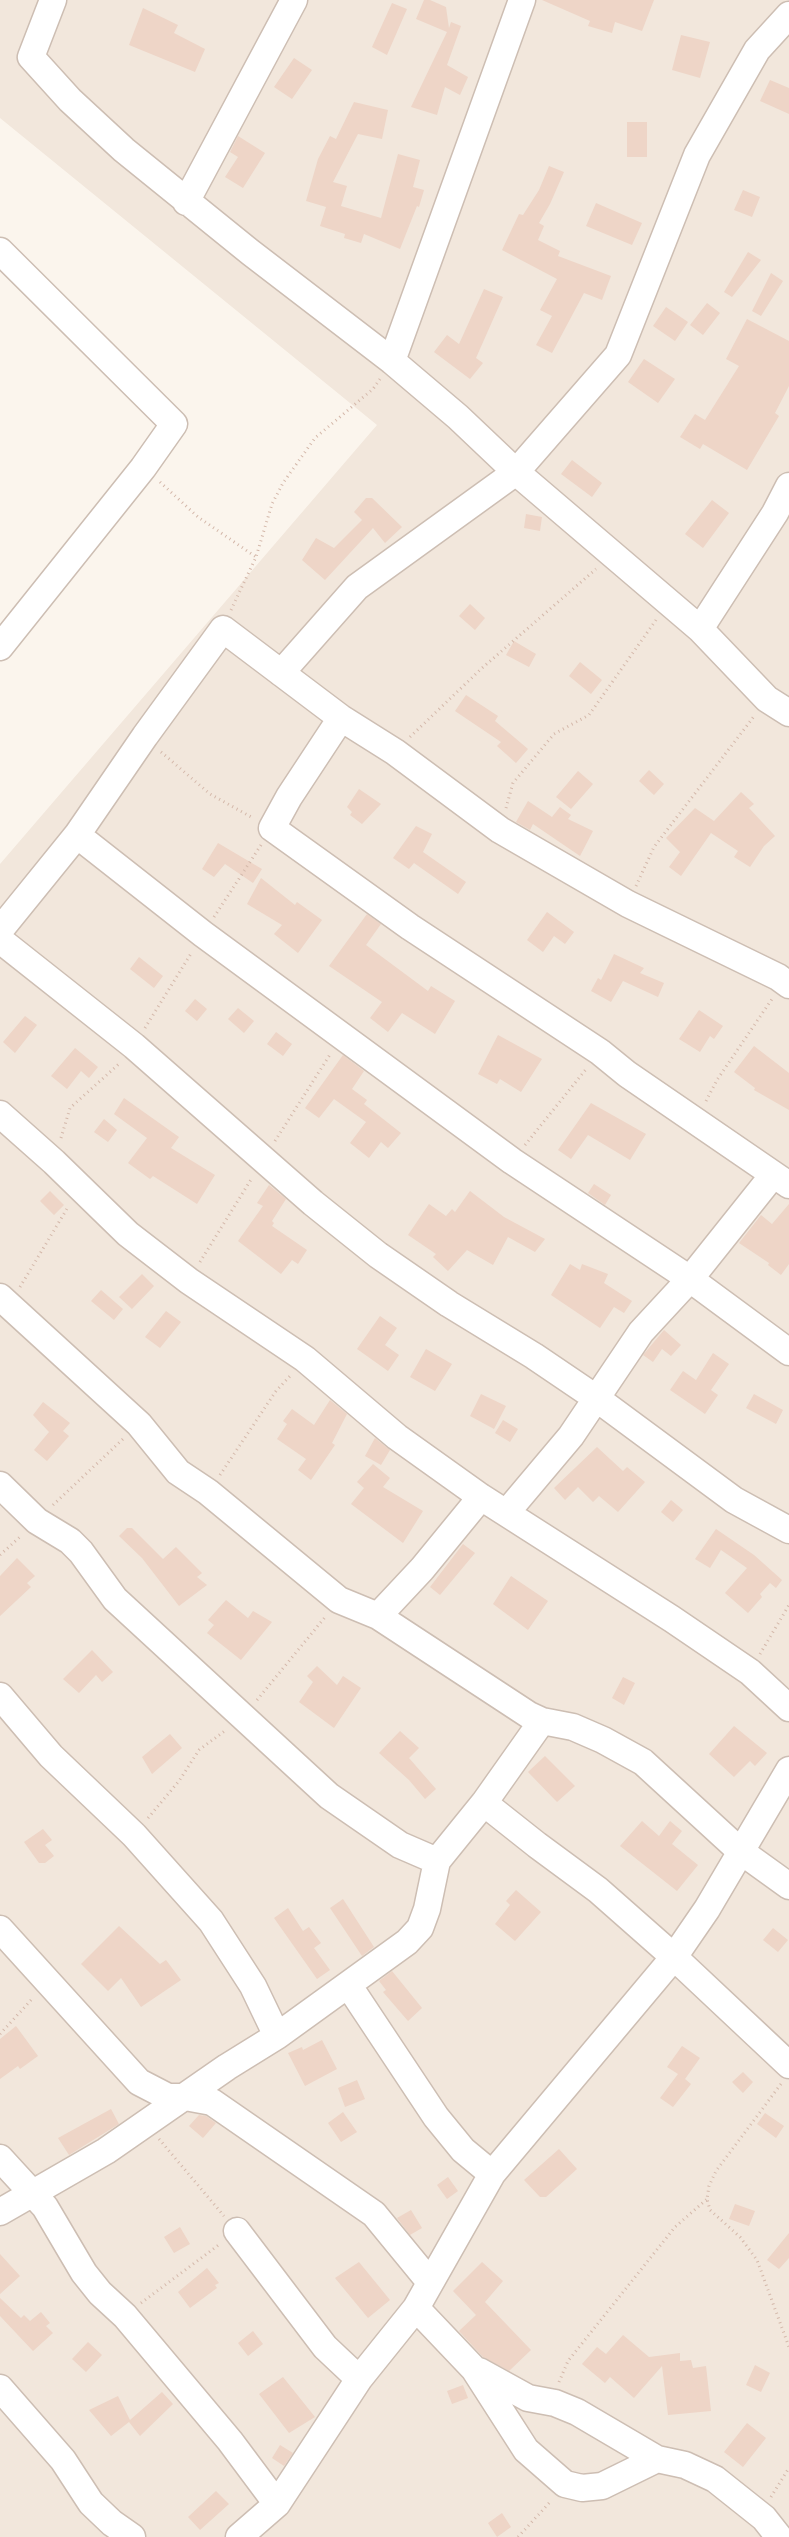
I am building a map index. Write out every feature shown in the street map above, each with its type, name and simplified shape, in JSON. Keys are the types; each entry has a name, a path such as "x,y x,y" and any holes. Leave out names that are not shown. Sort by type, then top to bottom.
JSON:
{"street":[{"path":"53,0 31,57 70,100 124,150 186,202 392,361 458,417 516,472 700,629 767,699 789,713"},
{"path":"186,202 294,0"},
{"path":"392,361 522,0"},
{"path":"281,673 357,587 516,472 618,355 697,155 756,50 789,14"},
{"path":"0,251 174,424 143,468 0,647"},
{"path":"700,629 789,486"},
{"path":"0,930 77,835 144,736 223,629 341,718 395,752 500,830 628,904 785,975"},
{"path":"341,718 289,797 272,828 410,927 600,1052 627,1074 781,1180 641,1332 565,1444 507,1512"},
{"path":"77,835 203,934 512,1161 690,1279 789,1352"},
{"path":"0,940 134,1046 313,1203 378,1255 449,1304 534,1356 596,1398 734,1500 789,1530"},
{"path":"0,1114 54,1162 128,1234 189,1281 305,1359 397,1437 481,1497 507,1512 750,1672 789,1708"},
{"path":"4,1302 139,1424 178,1472 208,1492 340,1600 378,1616 518,1709 542,1721 573,1727 604,1740 643,1762 739,1850 789,1886"},
{"path":"0,1485 37,1521 70,1541 81,1552 115,1599 329,1796 400,1846 437,1861"},
{"path":"378,1616 422,1569 481,1497"},
{"path":"0,1696 51,1756 134,1835 211,1921 253,1986 277,2036"},
{"path":"0,2212 106,2151 150,2118 277,2036 349,1986 407,1942 420,1928 427,1909 437,1861 484,1803 542,1721"},
{"path":"239,2537 277,2504 359,2379 416,2308 429,2281 492,2174 674,1957 707,1909 739,1850 789,1770"},
{"path":"484,1803 598,1890 674,1957 786,2073"},
{"path":"0,1930 139,2082 168,2097 185,2096 212,2102 374,2214 429,2281"},
{"path":"349,1986 436,2118 463,2150 492,2174"},
{"path":"0,2158 34,2193 84,2273 100,2293 125,2316 230,2441 277,2504"},
{"path":"237,2231 325,2347 359,2379"},
{"path":"416,2308 474,2368 526,2450 565,2484 582,2488 602,2486 656,2458"},
{"path":"474,2368 528,2398 555,2403 577,2412 656,2458 685,2465 715,2479 771,2527"},
{"path":"0,2388 63,2460 91,2502 112,2523 132,2537"}],"path":[{"path":"223,629 256,557 272,504 283,483 315,438 373,389 392,361"},
{"path":"143,468 198,517 256,557"},
{"path":"395,752 481,669 612,554"},
{"path":"500,830 513,783 554,734 589,715 668,603"},
{"path":"628,904 654,847 767,699"},
{"path":"54,1162 70,1108 113,1070 134,1046 203,934 272,828 210,794 144,736"},
{"path":"695,1121 717,1080 772,1000 785,975"},
{"path":"512,1161 600,1052"},
{"path":"4,1302 80,1187"},
{"path":"208,1492 276,1391 305,1359"},
{"path":"0,1555 139,1424"},
{"path":"750,1672 789,1605"},
{"path":"0,2034 47,1982"},
{"path":"786,2073 716,2171 709,2186 707,2199 710,2210 740,2237 756,2260 789,2347"},
{"path":"125,2316 237,2231 161,2143 150,2118"},
{"path":"555,2403 561,2376 568,2361 675,2226 707,2199"},
{"path":"771,2527 774,2491 789,2468"},
{"path":"518,2537 565,2484"}],"shaded area":[{"path":"0,0 789,0 789,2537 0,2537 0,864 377,425 0,118"}],"building":[{"path":"424,0 430,0 446,7 449,28 451,22 461,26 447,65 468,77 460,95 445,87 437,115 411,107 447,32 416,19"},
{"path":"542,0 654,0 642,31 615,22 612,33 588,26 590,21"},
{"path":"392,3 407,9 387,55 372,47"},
{"path":"143,8 178,25 174,33 205,49 195,72 129,45"},
{"path":"681,35 710,42 700,78 672,70"},
{"path":"294,58 312,70 292,99 274,87"},
{"path":"770,80 789,88 789,114 760,101"},
{"path":"354,102 388,110 382,139 358,134 333,182 347,186 341,206 381,218 398,154 420,160 413,187 424,190 419,207 417,206 400,249 364,234 361,243 344,238 345,234 320,226 326,207 306,201 318,159 330,136 336,139"},
{"path":"627,122 647,122 647,157 627,157"},
{"path":"238,136 265,153 243,188 225,177 238,157 230,152"},
{"path":"549,166 564,172 550,204 539,223 544,226 538,240 560,251 558,256 611,276 602,300 584,293 552,353 536,345 552,316 540,310 557,279 502,250 519,214 523,215 539,190"},
{"path":"743,190 760,197 752,217 734,210"},
{"path":"596,203 642,223 632,245 586,226"},
{"path":"748,252 761,260 732,297 724,292"},
{"path":"771,273 783,281 761,316 752,311"},
{"path":"484,289 503,297 476,358 483,363 470,379 434,352 447,335 459,344"},
{"path":"707,303 720,313 703,335 690,325"},
{"path":"666,307 688,322 675,341 653,326"},
{"path":"747,319 789,341 789,386 775,413 779,416 747,470 703,444 700,449 680,437 695,414 705,420 739,366 726,359"},
{"path":"644,359 675,379 658,403 628,382"},
{"path":"572,460 602,483 592,497 561,474"},
{"path":"366,498 372,498 402,527 385,543 373,528 325,580 302,560 316,538 334,548 362,520 354,512"},
{"path":"712,500 729,513 703,548 685,534"},
{"path":"526,514 542,517 540,531 524,528"},
{"path":"470,604 485,618 475,630 459,616"},
{"path":"514,641 536,654 529,667 506,655"},
{"path":"580,662 602,680 591,694 569,676"},
{"path":"466,695 498,716 495,721 528,749 516,763 497,746 501,742 455,711"},
{"path":"649,770 664,784 654,795 639,781"},
{"path":"578,771 593,784 571,809 556,797"},
{"path":"359,789 381,804 362,824 350,815 352,812 347,807"},
{"path":"741,792 754,804 749,808 775,836 764,846 750,867 734,857 738,851 711,833 681,876 669,867 680,852 666,838 695,808 714,821"},
{"path":"528,801 552,817 560,807 571,815 568,819 593,831 580,856 533,824 530,830 516,822"},
{"path":"416,826 432,834 423,852 466,882 458,894 414,863 409,869 393,858"},
{"path":"218,843 262,869 253,883 225,864 214,877 202,869"},
{"path":"261,878 295,905 297,902 322,920 298,953 274,934 282,925 247,904"},
{"path":"547,912 574,932 565,944 554,936 543,952 527,940"},
{"path":"367,914 381,924 366,945 428,991 431,986 455,1001 435,1034 402,1013 388,1032 370,1018 382,1002 329,966"},
{"path":"614,954 644,968 640,973 664,983 658,997 623,981 611,1002 591,991 598,978 601,980"},
{"path":"139,957 163,976 154,988 130,969"},
{"path":"195,999 207,1009 197,1021 185,1011"},
{"path":"238,1008 254,1021 244,1033 228,1019"},
{"path":"699,1010 723,1026 714,1039 710,1036 700,1052 679,1039"},
{"path":"25,1016 37,1025 15,1053 3,1042"},
{"path":"276,1032 292,1044 283,1056 267,1044"},
{"path":"498,1035 542,1059 521,1092 500,1079 497,1084 478,1074"},
{"path":"754,1046 789,1073 789,1110 754,1090 755,1088 734,1072"},
{"path":"75,1048 98,1067 89,1078 81,1071 67,1089 51,1076"},
{"path":"343,1055 364,1071 352,1089 367,1100 364,1104 401,1133 388,1148 381,1142 369,1158 350,1143 366,1122 334,1099 319,1118 305,1108"},
{"path":"124,1098 179,1137 171,1148 215,1175 197,1204 153,1176 150,1179 128,1163 147,1138 114,1114"},
{"path":"591,1103 646,1134 630,1160 588,1135 571,1159 558,1150"},
{"path":"104,1119 117,1130 108,1142 94,1132"},
{"path":"594,1184 611,1195 605,1205 588,1193"},
{"path":"269,1185 286,1199 272,1221 274,1223 272,1226 307,1250 298,1264 292,1260 281,1274 238,1241 263,1206 257,1203"},
{"path":"50,1191 64,1205 54,1215 40,1201"},
{"path":"470,1191 504,1217 545,1239 535,1252 508,1237 493,1265 467,1250 448,1271 433,1257 436,1254 408,1235 429,1204 446,1216 452,1209 455,1212"},
{"path":"789,1204 789,1264 781,1275 768,1265 769,1263 739,1243 761,1215 772,1224"},
{"path":"570,1264 580,1270 582,1264 608,1274 604,1283 632,1301 624,1313 614,1307 600,1328 551,1295"},
{"path":"142,1274 154,1286 132,1309 119,1297"},
{"path":"101,1290 123,1309 114,1320 91,1301"},
{"path":"166,1311 181,1322 160,1348 145,1337"},
{"path":"380,1316 397,1328 385,1345 399,1355 388,1371 357,1349"},
{"path":"664,1330 681,1345 671,1356 662,1349 653,1362 643,1355"},
{"path":"426,1349 452,1364 435,1391 410,1377"},
{"path":"713,1353 729,1364 711,1390 718,1395 705,1414 670,1390 683,1371 696,1380"},
{"path":"481,1394 506,1406 494,1429 470,1416"},
{"path":"754,1394 783,1410 776,1424 746,1408"},
{"path":"330,1400 347,1414 332,1443 335,1445 311,1480 298,1470 306,1459 277,1439 287,1424 283,1421 292,1409 314,1425"},
{"path":"43,1402 70,1423 63,1431 69,1436 47,1461 34,1450 49,1432 33,1415"},
{"path":"503,1420 518,1429 510,1442 495,1433"},
{"path":"375,1438 390,1450 381,1465 365,1456"},
{"path":"597,1447 623,1471 627,1467 645,1482 618,1512 599,1496 593,1502 578,1487 565,1500 554,1488"},
{"path":"373,1464 390,1478 383,1487 423,1511 403,1543 351,1504 364,1488 357,1482"},
{"path":"671,1500 683,1510 673,1522 661,1512"},
{"path":"127,1528 132,1528 163,1559 176,1547 202,1573 197,1577 207,1585 179,1606 142,1558 119,1536"},
{"path":"716,1529 754,1555 782,1580 776,1588 770,1583 760,1594 762,1597 748,1613 725,1593 747,1568 721,1550 710,1568 695,1559"},
{"path":"463,1544 475,1553 440,1595 430,1587"},
{"path":"17,1558 35,1576 27,1583 31,1587 0,1616 0,1576"},
{"path":"511,1576 548,1601 528,1630 493,1604"},
{"path":"226,1600 248,1618 253,1611 272,1622 241,1660 207,1633 214,1625 208,1620"},
{"path":"92,1650 113,1672 102,1682 96,1675 79,1693 63,1679"},
{"path":"317,1666 337,1685 343,1676 361,1688 334,1728 299,1702 313,1682 307,1676"},
{"path":"623,1677 635,1683 624,1705 612,1698"},
{"path":"734,1726 767,1753 755,1766 750,1761 734,1777 709,1754"},
{"path":"400,1731 419,1748 409,1758 436,1789 425,1799 409,1780 379,1753"},
{"path":"170,1734 182,1748 152,1774 142,1757"},
{"path":"545,1756 575,1786 557,1802 528,1772"},
{"path":"642,1821 659,1836 670,1821 682,1831 672,1844 698,1865 677,1891 620,1846"},
{"path":"43,1829 52,1840 45,1845 54,1856 45,1863 39,1863 24,1842"},
{"path":"516,1890 541,1912 515,1941 495,1924 510,1905 506,1901"},
{"path":"343,1899 374,1947 362,1956 330,1908"},
{"path":"288,1908 303,1931 309,1927 321,1943 314,1948 330,1970 317,1979 274,1918"},
{"path":"119,1926 160,1964 166,1960 181,1980 141,2007 121,1978 108,1991 81,1964"},
{"path":"773,1928 788,1940 778,1952 763,1940"},
{"path":"392,1971 422,2008 408,2021 383,1992 386,1990 379,1981"},
{"path":"16,2026 38,2056 20,2069 18,2066 0,2079 0,2039"},
{"path":"322,2040 337,2069 305,2086 288,2053 302,2047 303,2050"},
{"path":"682,2046 700,2058 685,2079 691,2084 673,2107 660,2098 678,2074 667,2067"},
{"path":"743,2072 753,2082 743,2093 732,2082"},
{"path":"357,2080 365,2099 345,2107 338,2088"},
{"path":"111,2109 119,2124 69,2155 58,2138"},
{"path":"343,2112 357,2132 341,2142 328,2123"},
{"path":"765,2113 784,2126 776,2138 757,2124"},
{"path":"199,2115 206,2116 216,2123 203,2138 189,2126"},
{"path":"559,2149 577,2169 546,2197 540,2197 524,2180"},
{"path":"448,2177 458,2191 447,2199 437,2185"},
{"path":"735,2204 755,2211 749,2226 729,2219"},
{"path":"411,2210 422,2228 410,2235 397,2218"},
{"path":"180,2227 190,2244 174,2253 164,2237"},
{"path":"789,2233 789,2258 779,2269 767,2260"},
{"path":"0,2254 20,2276 0,2294"},
{"path":"359,2262 390,2300 368,2318 335,2278"},
{"path":"482,2262 503,2281 485,2302 531,2350 509,2371 483,2357 459,2331 476,2315 453,2291"},
{"path":"207,2268 219,2283 215,2285 217,2288 190,2308 178,2292"},
{"path":"0,2298 21,2318 24,2315 30,2321 41,2312 50,2323 46,2326 53,2333 33,2351 0,2316"},
{"path":"253,2331 263,2344 248,2356 238,2343"},
{"path":"623,2335 649,2357 680,2353 680,2361 691,2360 693,2368 706,2366 711,2411 668,2415 662,2366 634,2398 610,2377 605,2383 582,2364 597,2347 606,2354"},
{"path":"88,2342 102,2355 86,2372 72,2359"},
{"path":"755,2365 770,2373 761,2392 746,2385"},
{"path":"283,2377 315,2417 289,2433 259,2394"},
{"path":"463,2385 468,2398 452,2404 447,2391"},
{"path":"162,2392 173,2404 140,2436 129,2422 111,2436 89,2410 118,2396 130,2420"},
{"path":"747,2423 766,2438 743,2467 724,2452"},
{"path":"280,2445 293,2453 284,2466 272,2458"},
{"path":"216,2491 229,2504 200,2530 188,2517"},
{"path":"502,2513 511,2527 497,2537 488,2523"}]}
